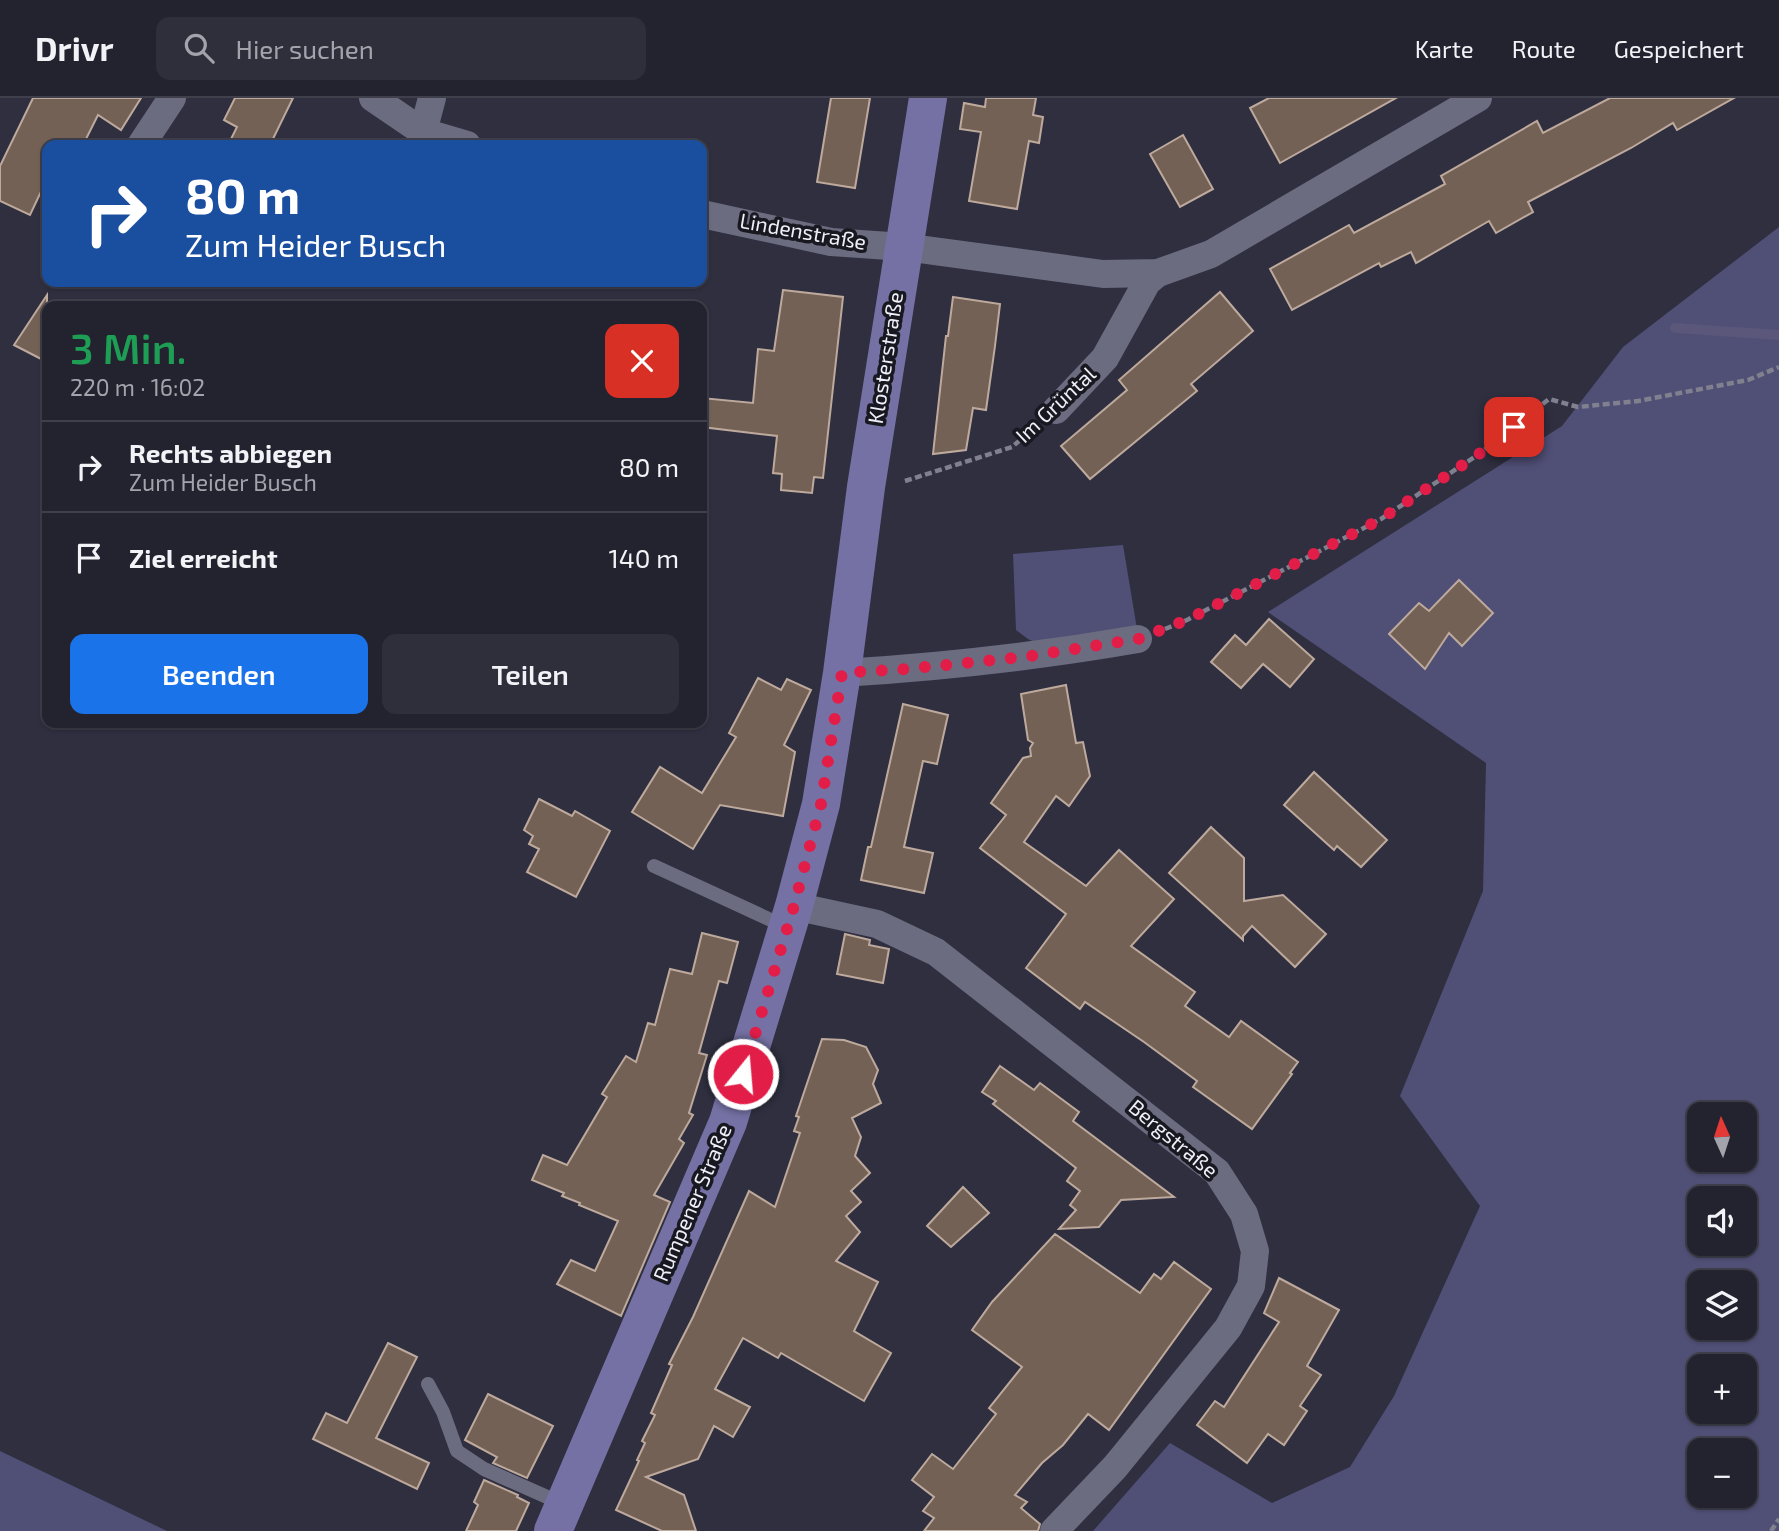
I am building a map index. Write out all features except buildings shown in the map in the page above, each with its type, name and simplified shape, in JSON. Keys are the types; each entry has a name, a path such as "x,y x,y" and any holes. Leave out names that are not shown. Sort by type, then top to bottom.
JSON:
{"main road":[{"name":"Klosterstraße","path":"849,618 866,487 928,98"},
{"name":"Rumpener Straße","path":"559,1518 728,1122 791,917 821,804 849,618"}],"street":[{"path":"144,140 172,98"},
{"path":"373,98 423,132 450,140"},
{"path":"423,132 432,98"},
{"path":"904,247 1103,274 1158,273 1210,254 1478,98"},
{"name":"Lindenstraße","path":"707,215 831,242 904,247"},
{"name":"Im Grüntal","path":"1056,410 1105,358 1147,282 1158,273"},
{"path":"842,673 1024,657 1138,639"},
{"name":"Bergstraße","path":"791,917 877,924 936,952 1217,1172 1244,1214 1255,1251 1251,1286 1228,1328 1115,1467 1054,1531"}],"lane":[{"path":"654,866 791,917"},
{"path":"428,1384 443,1412 457,1451 559,1518"}],"path":[{"path":"1138,639 1187,620 1381,519 1479,454 1549,399 1578,407 1638,401 1748,380 1779,367"},
{"name":"Im Grüntal","path":"866,487 904,481 1012,447 1056,410"},
{"path":"1771,1531 1779,1519"}],"shaded area":[{"path":"1779,227 1779,1531 1093,1531 1170,1443 1272,1503 1350,1467 1394,1396 1480,1206 1400,1096 1483,891 1486,763 1268,612 1562,426 1623,347"},
{"path":"1123,545 1137,629 1043,646 1016,630 1013,554"},
{"path":"0,1451 167,1531 0,1531"}],"waterway":[{"path":"1675,328 1779,335"}],"route":[{"path":"743,1074 794,906 821,804 842,673 1024,657 1138,639 1187,620 1381,519 1479,454 1514,427"}]}
